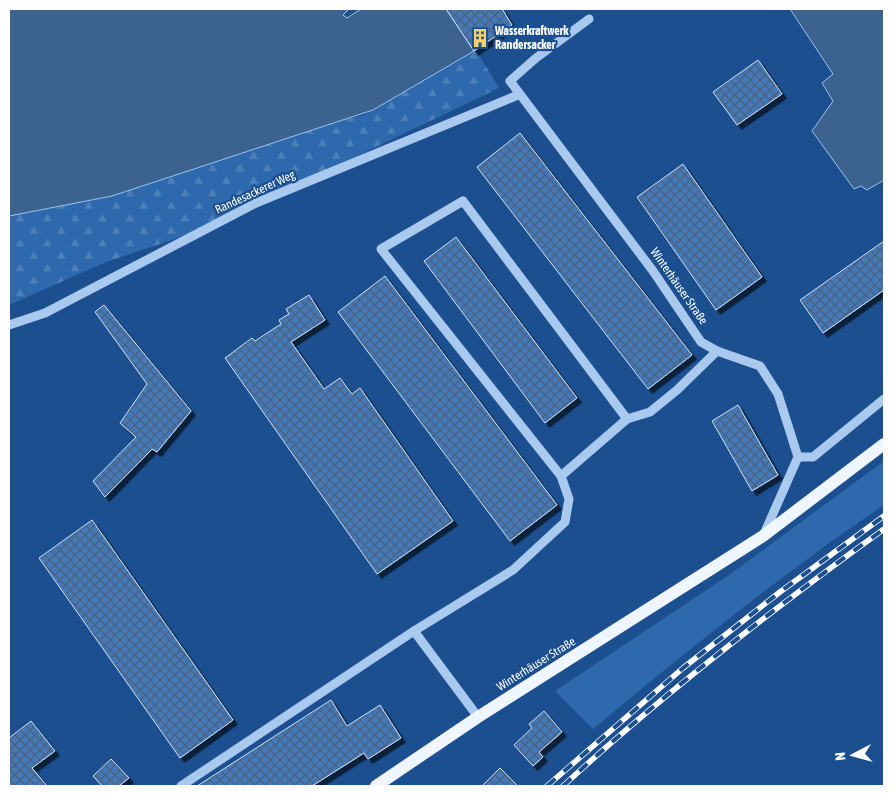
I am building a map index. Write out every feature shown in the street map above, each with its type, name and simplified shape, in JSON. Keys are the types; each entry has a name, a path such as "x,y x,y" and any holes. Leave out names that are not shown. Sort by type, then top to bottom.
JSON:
{"main road":[{"name":"Winterhäuser Straße","path":"376,786 478,717 763,536 884,444"}],"street":[{"path":"518,95 510,81 536,58 589,19"},
{"name":"Randesackerer Weg","path":"9,325 46,313 256,203 518,95"},
{"name":"Winterhäuser Straße","path":"518,95 653,271 701,342 717,351 760,366 778,394 798,457"},
{"path":"181,786 414,631 513,570 565,522 568,499 561,476 381,249 463,201 627,419"},
{"path":"561,476 627,419 650,412 677,390 717,351"},
{"path":"763,536 798,457 812,457 884,399"},
{"path":"414,631 478,717"}],"green space":[{"path":"476,50 499,88 205,229 106,262 9,305 9,216 236,146 364,115"},
{"path":"884,461 884,505 736,613 593,729 555,691 729,575"}],"shaded area":[{"path":"9,9 349,9 343,15 347,18 361,9 446,9 474,51 373,110 112,196 9,216"},
{"path":"790,9 884,9 884,180 867,190 861,186 854,189 812,131 833,101 822,83 833,74"}],"building":[{"name":"Wasserkraftwerk Randersacker","path":"446,9 502,9 512,25 474,51"},
{"path":"758,60 782,94 737,125 713,92"},
{"path":"520,133 692,355 648,389 477,167"},
{"path":"683,164 762,277 716,310 637,197"},
{"path":"456,237 577,398 545,423 424,261"},
{"path":"884,241 884,290 823,333 800,300"},
{"path":"385,276 557,505 510,541 338,312"},
{"path":"309,295 325,320 291,342 324,389 340,378 352,394 360,388 453,521 377,574 225,358 252,338 255,341 281,324 279,320 289,314 286,309"},
{"path":"104,305 191,411 157,452 152,449 105,497 93,481 136,437 120,423 147,384 95,312"},
{"path":"738,405 778,475 752,491 712,421"},
{"path":"92,520 233,720 180,758 39,558"},
{"path":"331,700 347,726 380,705 401,738 368,759 364,753 312,786 197,786"},
{"path":"544,711 562,732 539,752 543,757 533,766 514,745 532,728 529,724"},
{"path":"31,721 55,751 32,768 47,786 9,786 9,738"},
{"path":"111,759 129,778 119,786 102,786 93,776"},
{"path":"500,768 518,786 482,786"}],"railway":[{"path":"547,786 683,668 780,592 884,516"},
{"path":"563,786 680,685 801,590 884,529"}],"place":[{"name":"Wasserkraftwerk Randersacker","path":"480,38"}]}
